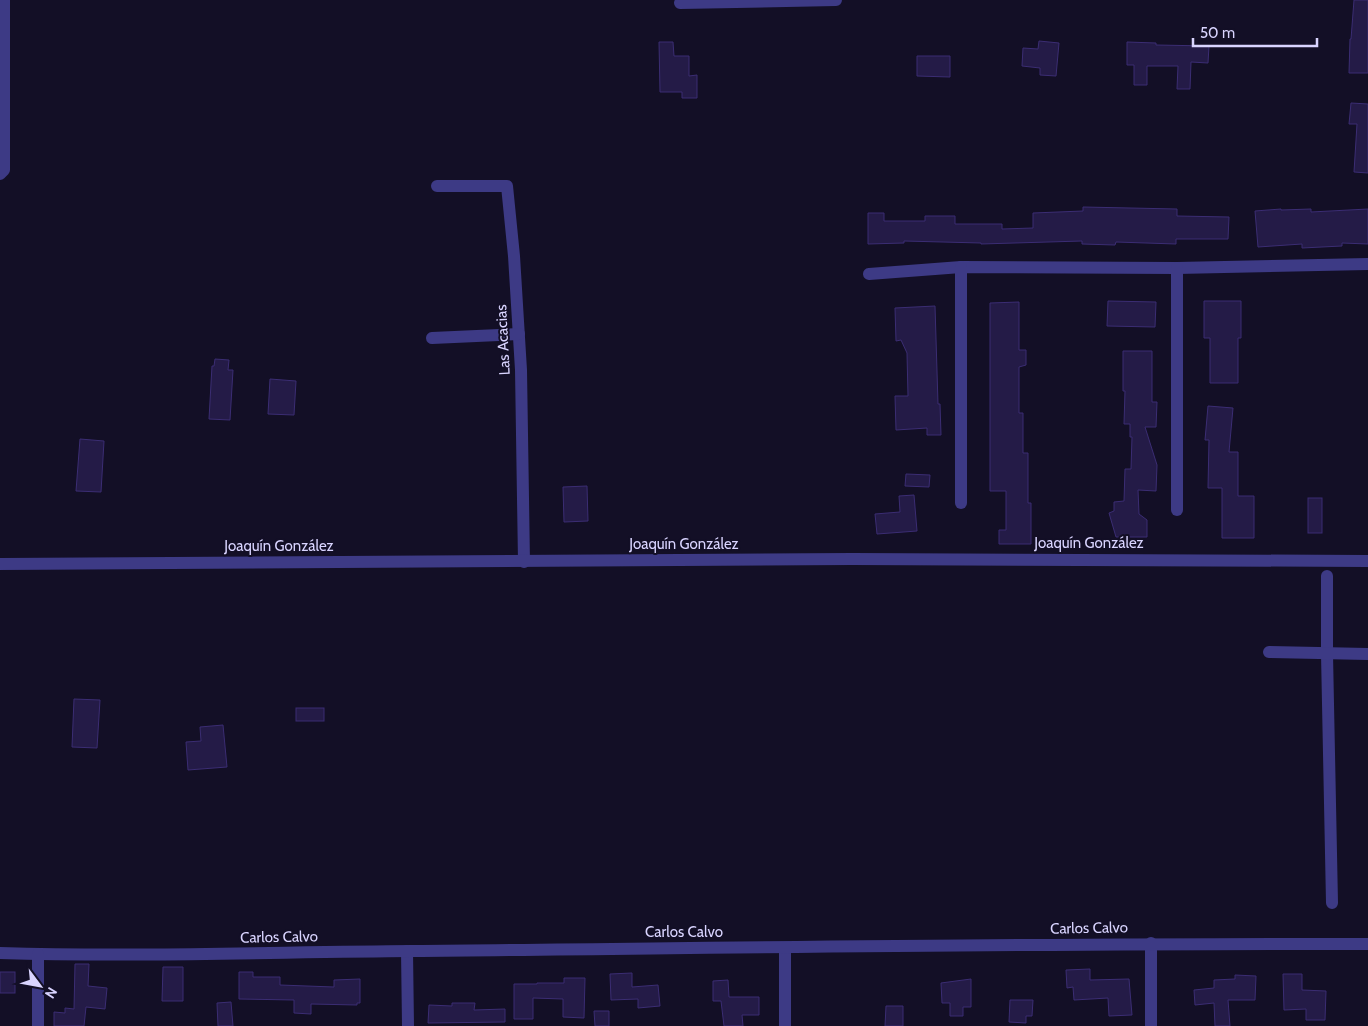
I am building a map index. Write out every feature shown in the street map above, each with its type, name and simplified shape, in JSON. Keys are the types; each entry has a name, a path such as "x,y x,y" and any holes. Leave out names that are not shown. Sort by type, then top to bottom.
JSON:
{"street":[{"path":"2,172 4,0"},
{"path":"680,3 836,0"},
{"name":"Las Acacias","path":"438,186 507,186 522,370 524,562"},
{"path":"869,274 961,267 1177,268 1368,264"},
{"path":"961,267 961,503"},
{"path":"1177,268 1177,510"},
{"path":"432,338 519,334"},
{"name":"Joaquín González","path":"0,564 842,559 1368,561"},
{"path":"1327,576 1332,903"},
{"path":"1269,652 1368,654"},
{"path":"1151,943 1152,1026"},
{"name":"Carlos Calvo","path":"0,953 246,953 1151,943 1368,944"},
{"path":"785,948 785,1026"},
{"path":"407,951 408,1026"},
{"path":"38,954 38,1026"}],"building":[{"path":"1354,0 1368,0 1368,73 1349,73"},
{"path":"1039,41 1059,43 1056,76 1040,75 1040,68 1022,66 1023,48 1038,49"},
{"path":"659,42 673,42 674,56 689,56 689,76 697,75 697,98 682,98 682,92 660,92"},
{"path":"1127,42 1156,43 1156,45 1209,46 1208,63 1191,62 1190,89 1177,89 1178,66 1147,66 1147,85 1134,85 1134,65 1127,65"},
{"path":"917,56 950,56 950,77 917,76"},
{"path":"1351,103 1368,104 1368,173 1354,172 1357,124 1349,124"},
{"path":"1083,207 1177,209 1177,216 1229,217 1228,239 1176,239 1176,244 1116,242 1115,245 1082,244 1082,241 981,244 904,241 904,243 868,244 868,213 884,213 884,221 925,221 925,216 955,216 955,224 1002,224 1002,229 1033,228 1033,213 1083,211"},
{"path":"1311,209 1311,212 1368,209 1368,244 1342,243 1342,246 1302,248 1302,244 1258,247 1255,211"},
{"path":"1108,301 1156,302 1155,327 1107,326"},
{"path":"1204,301 1241,301 1241,338 1238,338 1238,383 1210,383 1210,338 1204,338"},
{"path":"1019,302 1019,350 1026,350 1026,365 1019,367 1019,413 1023,413 1023,453 1028,453 1028,503 1031,503 1031,544 999,544 999,530 1006,530 1006,491 990,491 990,303"},
{"path":"935,306 938,404 940,404 941,435 927,435 927,428 896,430 895,396 908,396 907,353 901,340 896,341 895,308"},
{"path":"1123,351 1152,351 1152,402 1157,402 1156,427 1145,427 1157,465 1156,491 1138,490 1139,514 1147,520 1147,537 1116,537 1109,513 1114,511 1114,502 1124,501 1125,469 1131,469 1132,437 1130,437 1130,424 1124,424"},
{"path":"215,359 229,360 228,370 233,370 230,420 209,419 212,366 214,366"},
{"path":"270,379 296,381 294,415 268,414"},
{"path":"1208,406 1233,408 1229,452 1238,452 1238,496 1254,496 1254,538 1222,538 1222,488 1208,488 1209,440 1205,440"},
{"path":"80,439 104,441 101,492 76,491"},
{"path":"906,474 930,475 929,487 905,486"},
{"path":"587,486 588,521 564,522 563,487"},
{"path":"914,495 917,531 877,534 875,514 900,512 899,496"},
{"path":"1308,498 1322,498 1322,533 1308,533"},
{"path":"74,699 100,700 97,748 72,747"},
{"path":"296,708 324,708 324,721 296,721"},
{"path":"223,725 227,767 188,770 186,742 201,741 200,727"},
{"path":"75,964 89,964 88,986 107,988 105,1009 86,1007 84,1026 54,1026 54,1012 65,1013 65,1008 74,1009"},
{"path":"163,967 183,967 183,1001 162,1001"},
{"path":"1090,969 1090,980 1129,979 1132,1015 1109,1016 1108,998 1074,1000 1073,987 1067,988 1066,970"},
{"path":"0,972 15,972 15,993 0,993"},
{"path":"239,972 253,972 253,977 280,977 280,985 334,987 334,980 360,979 360,1003 357,1003 357,1005 311,1004 311,1014 294,1013 294,1000 239,999"},
{"path":"632,973 632,987 658,985 660,1006 638,1008 638,999 611,1000 610,974"},
{"path":"1283,974 1302,974 1302,990 1326,991 1325,1020 1306,1020 1306,1009 1284,1010"},
{"path":"1235,975 1256,976 1255,1000 1228,1000 1230,1026 1215,1026 1214,1003 1195,1005 1194,990 1214,988 1214,980 1235,979"},
{"path":"564,978 585,978 584,1018 563,1017 563,999 533,998 533,1019 514,1019 514,984 564,983"},
{"path":"971,979 971,1007 963,1007 963,1016 950,1016 950,1003 942,1003 941,983"},
{"path":"728,980 729,997 759,997 759,1015 742,1015 743,1026 724,1026 721,1001 713,1001 713,981"},
{"path":"1010,1000 1033,1000 1032,1016 1026,1016 1026,1023 1009,1022"},
{"path":"231,1002 233,1026 218,1026 217,1003"},
{"path":"452,1003 475,1003 474,1010 505,1009 505,1022 428,1023 429,1005 452,1006"},
{"path":"886,1006 903,1006 903,1026 885,1026"},
{"path":"594,1011 609,1011 609,1026 595,1026"}]}
